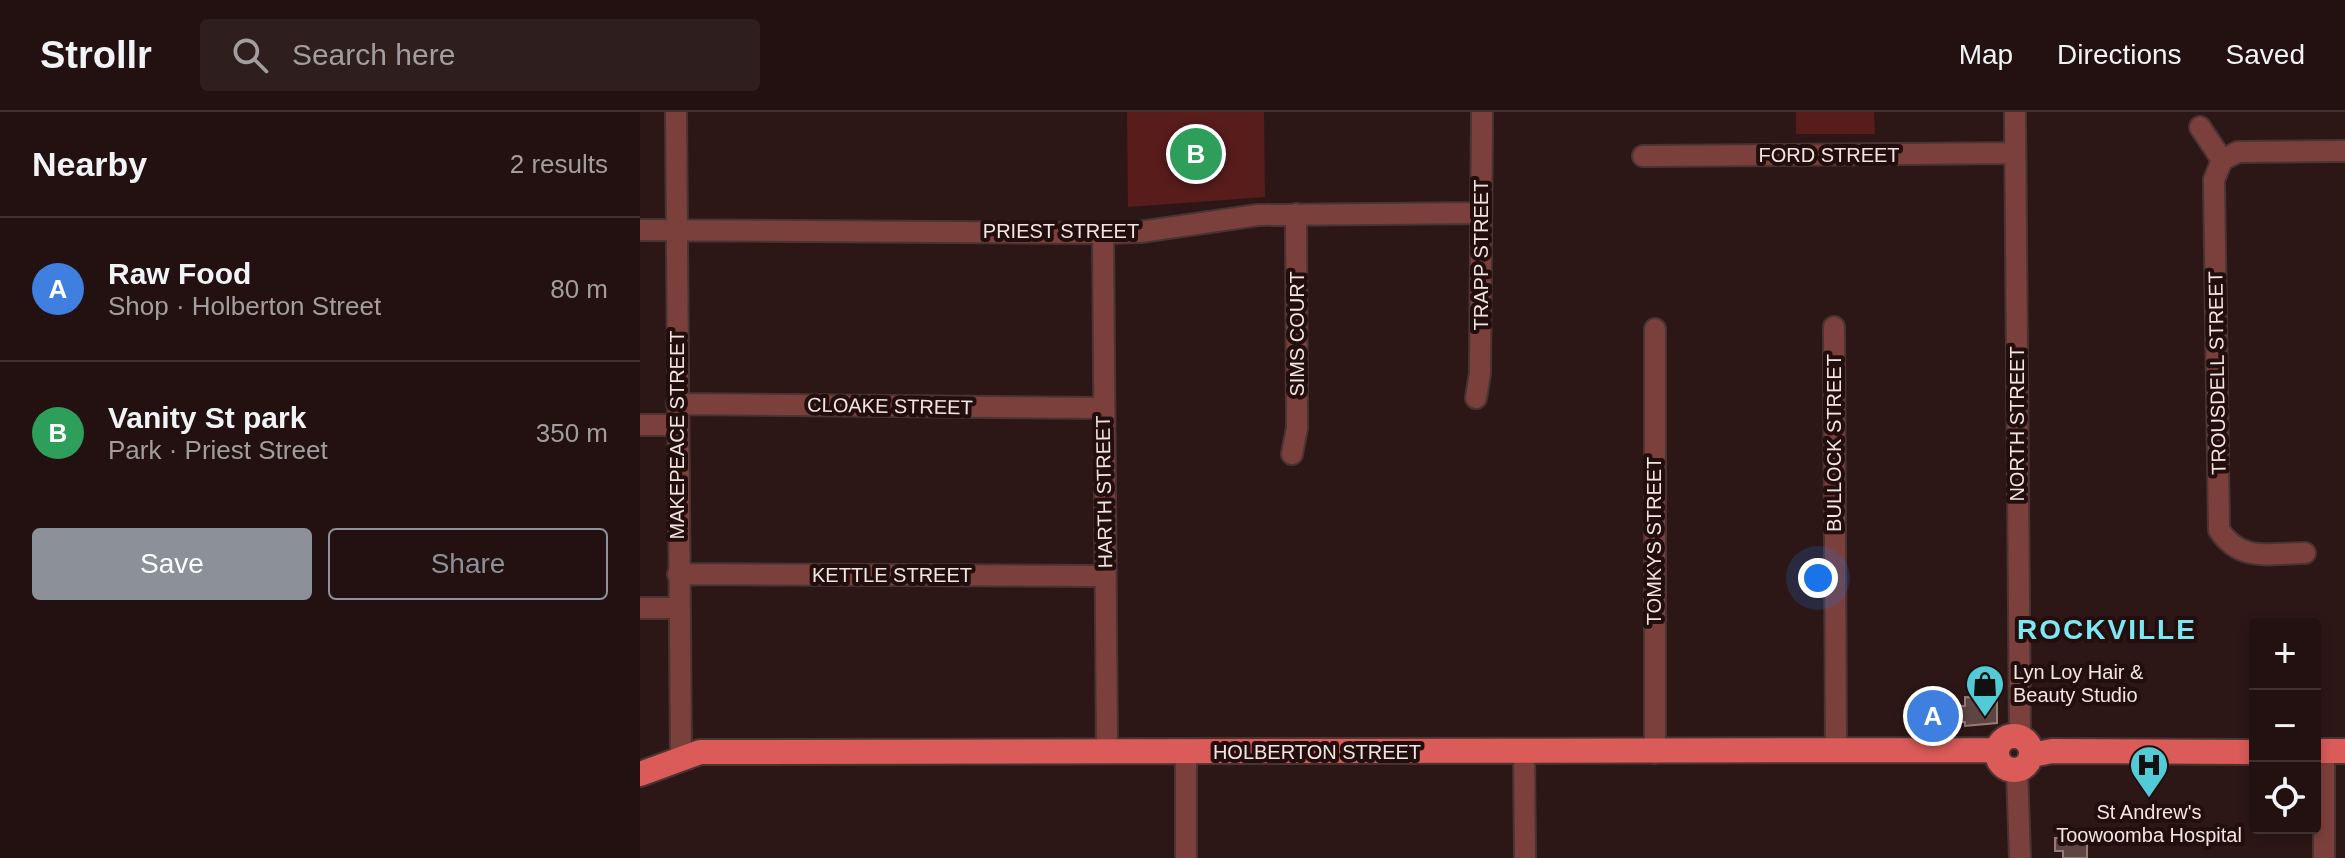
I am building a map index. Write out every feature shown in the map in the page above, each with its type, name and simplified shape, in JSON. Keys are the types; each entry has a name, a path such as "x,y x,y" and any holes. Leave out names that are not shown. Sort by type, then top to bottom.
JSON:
{"main road":[{"name":"HOLBERTON STREET","path":"640,774 700,752 1655,753 1997,750 2004,767 2023,754"},
{"path":"2023,754 2052,751 2249,752"}],"street":[{"name":"MAKEPEACE STREET","path":"676,112 681,757"},
{"name":"TRAPP STREET","path":"1476,398 1480,373 1482,112"},
{"name":"NORTH STREET","path":"2015,112 2023,754 2020,858"},
{"path":"2200,127 2222,160 2238,152 2345,151"},
{"name":"FORD STREET","path":"1643,156 2015,153"},
{"name":"TROUSDELL STREET","path":"2222,160 2214,180 2219,530 2229,544 2243,554 2305,553"},
{"name":"PRIEST STREET","path":"640,230 1103,233 1140,232 1258,215 1481,213"},
{"name":"SIMS COURT","path":"1292,454 1297,428 1296,214"},
{"name":"HARTH STREET","path":"1103,233 1107,751"},
{"name":"BULLOCK STREET","path":"1834,327 1836,752"},
{"name":"TOMKYS STREET","path":"1655,329 1655,753"},
{"name":"CLOAKE STREET","path":"640,425 676,414 1103,408"},
{"name":"KETTLE STREET","path":"678,574 1105,576"},
{"path":"640,608 678,608"},
{"path":"2324,858 2328,751"},
{"path":"1186,752 1186,858"},
{"path":"1524,752 1525,858"}],"shaded area":[{"path":"1127,112 1264,112 1265,197 1128,207"},
{"path":"1796,112 1874,112 1875,134 1796,134"}],"building":[{"path":"1965,697 1997,699 1997,723 1965,726 1965,722 1940,722 1940,726 1927,726 1926,705 1965,706"},
{"path":"2055,838 2087,838 2087,858 2063,858 2063,851 2055,851"}],"place":[{"name":"Vanity St park","path":"1196,154"},
{"name":"Raw Food","path":"1933,716"},
{"name":"Lyn Loy Hair & Beauty Studio","path":"1985,718"},
{"name":"St Andrew's Toowoomba Hospital","path":"2149,799"}],"district":[{"name":"ROCKVILLE","path":"2107,629"}]}
